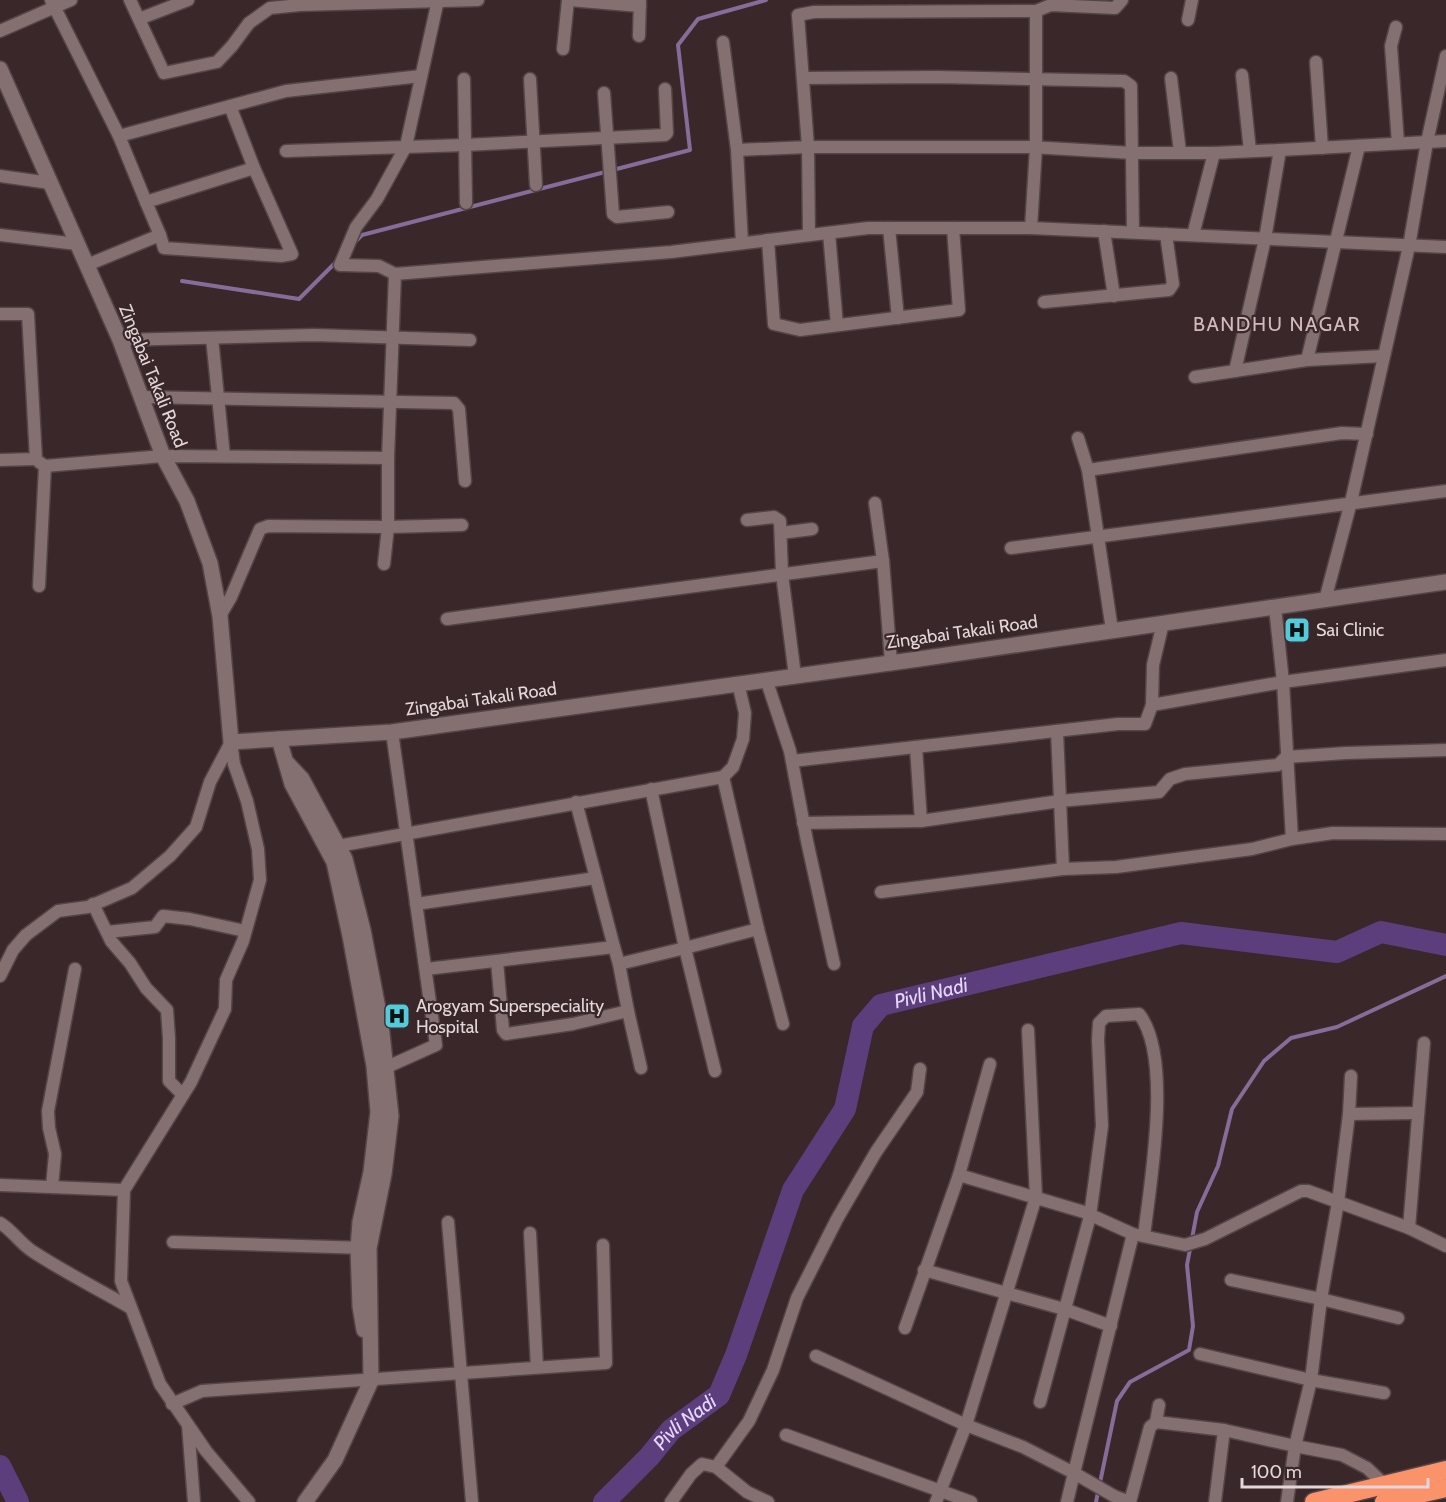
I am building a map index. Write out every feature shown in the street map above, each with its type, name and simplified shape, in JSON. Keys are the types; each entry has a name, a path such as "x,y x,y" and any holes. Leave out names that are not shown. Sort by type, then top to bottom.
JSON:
{"highway":[{"path":"1389,1497 1446,1470"},
{"path":"1314,1502 1389,1497 1446,1488"}],"street":[{"path":"0,32 53,4 71,0"},
{"path":"130,0 164,73 217,62 249,23 270,8 478,0"},
{"path":"139,19 188,0"},
{"path":"563,49 569,0 640,3 639,36"},
{"path":"809,236 808,147 798,15 814,12 984,6 1036,11 1051,3 1115,8 1122,0"},
{"path":"1188,20 1192,0"},
{"path":"438,1 406,146 377,199 356,227 340,265 380,266 395,274 671,252 889,228 1031,228 1446,247"},
{"path":"53,4 119,136 164,248 281,256 292,254 254,168 230,106"},
{"path":"1031,228 1036,147 1036,11"},
{"path":"1396,27 1390,46 1398,143"},
{"path":"723,42 737,150 742,243"},
{"path":"1325,600 1351,502 1409,246 1427,142 1446,56"},
{"path":"1316,62 1322,148"},
{"name":"Zingabai Takali Road","path":"0,69 120,340 163,456 187,501 210,563 220,616 231,742 392,732 1446,582"},
{"path":"1242,75 1250,152"},
{"path":"119,136 286,91 421,76"},
{"path":"803,78 937,77 1124,81 1131,86 1133,232"},
{"path":"1171,78 1180,152"},
{"path":"464,79 466,203"},
{"path":"530,79 536,185"},
{"path":"286,151 465,145 667,133 665,89"},
{"path":"604,93 613,214 617,217 668,212"},
{"path":"737,150 808,147 1036,147 1133,153 1214,153 1446,141"},
{"path":"1307,360 1359,146"},
{"path":"1235,371 1265,239 1280,150"},
{"path":"1193,236 1214,153"},
{"path":"146,202 254,168"},
{"path":"0,176 51,183"},
{"path":"889,228 898,318"},
{"path":"768,240 774,324 800,330 959,310 953,228"},
{"path":"1104,231 1114,296"},
{"path":"829,233 837,326"},
{"path":"1044,302 1169,290 1173,284 1166,234"},
{"path":"0,235 77,244"},
{"path":"87,266 160,235"},
{"path":"384,564 388,527 388,458 392,401 395,274"},
{"path":"0,314 28,314 40,463 39,586"},
{"path":"120,340 314,335 470,340"},
{"path":"212,338 224,456"},
{"path":"1195,377 1307,360 1383,356"},
{"path":"141,397 453,403 459,409 465,481"},
{"path":"1088,470 1342,433 1366,434"},
{"path":"1078,438 1088,470 1113,630"},
{"path":"0,460 40,463 163,456 388,458"},
{"path":"1011,548 1446,491"},
{"path":"875,504 883,561 891,662"},
{"path":"747,520 774,517 780,521 782,574 795,676"},
{"path":"220,616 231,597 260,529 268,526 462,525"},
{"path":"781,533 812,529"},
{"path":"447,618 883,561"},
{"path":"1275,607 1283,682 1292,839"},
{"path":"792,761 1118,724 1144,724 1152,705 1153,665 1163,623"},
{"path":"1152,705 1283,682 1446,660"},
{"path":"766,680 792,761 834,964"},
{"path":"338,846 723,777 733,767 743,739 745,713 738,683"},
{"path":"1057,731 1063,869"},
{"path":"387,1067 436,1045 392,732"},
{"path":"279,739 292,784 334,862 374,1066 378,1112 360,1222 363,1248 360,1306 371,1381 335,1460 305,1502"},
{"path":"0,976 13,950 26,935 58,911 93,904 132,888 170,856 196,827 210,782 231,742"},
{"path":"231,742 234,764 247,801 258,849 260,880 245,931 226,980 225,1009 191,1083 124,1190 121,1281 160,1384 207,1451 249,1502"},
{"path":"916,747 921,821"},
{"path":"803,823 921,821 1060,801 1160,792 1170,779 1185,774 1278,765 1286,757 1446,750"},
{"path":"286,762 302,779 345,859 363,930 387,1067 391,1116 384,1174 363,1248"},
{"path":"723,777 758,929 783,1024"},
{"path":"651,789 685,948 715,1071"},
{"path":"576,802 619,964 641,1068"},
{"path":"881,892 1063,869 1138,864 1252,849 1292,839 1333,833 1446,834"},
{"path":"416,904 596,878"},
{"path":"93,904 111,941 130,963 146,988 166,1010 169,1038 169,1081 183,1095"},
{"path":"107,932 155,927 163,916 190,919 245,931"},
{"path":"619,964 758,929"},
{"path":"426,969 614,947"},
{"path":"497,961 502,1030 506,1034 573,1024 628,1011"},
{"path":"52,1187 56,1154 49,1128 48,1111 75,969"},
{"path":"1040,1402 1090,1216 1102,1126 1099,1023 1106,1016 1139,1014 1146,1023 1153,1052 1157,1086 1155,1141 1139,1235 1112,1326 1067,1502"},
{"path":"938,1497 966,1425 1035,1197 1028,1030"},
{"path":"1409,1228 1424,1043"},
{"path":"905,1328 959,1175 990,1064"},
{"path":"716,1467 749,1421 773,1370 797,1298 876,1152 917,1092 920,1069"},
{"path":"1287,1502 1295,1446 1311,1380 1321,1299 1338,1202 1349,1114 1351,1076"},
{"path":"1349,1114 1418,1113"},
{"path":"959,1175 1084,1212 1139,1235 1185,1245 1205,1239 1301,1191 1308,1191 1409,1228 1446,1246"},
{"path":"0,1185 124,1190"},
{"path":"448,1222 472,1502"},
{"path":"0,1223 24,1245 53,1265 131,1308"},
{"path":"530,1233 537,1367"},
{"path":"173,1242 363,1248"},
{"path":"172,1404 202,1391 606,1363 603,1245"},
{"path":"924,1270 1064,1309 1112,1326"},
{"path":"1231,1280 1398,1318"},
{"path":"1200,1354 1311,1380 1384,1393"},
{"path":"816,1356 966,1425 1023,1447 1114,1496 1130,1502 1150,1427 1156,1422 1160,1405"},
{"path":"1156,1422 1224,1430 1342,1455 1367,1468 1389,1497"},
{"path":"188,1424 194,1502"},
{"path":"1215,1502 1224,1430"},
{"path":"786,1435 938,1497 971,1502"},
{"path":"671,1502 691,1474 702,1464 716,1467 747,1492 768,1502"}],"waterway":[{"path":"353,244 362,235 690,150 678,45 698,19 766,0"},
{"path":"182,281 299,299 338,260"},
{"name":"Pivli Nadi","path":"604,1502 649,1457 671,1430 719,1395 736,1355 793,1190 845,1109 863,1026 881,1005 1181,933 1337,952 1381,932 1446,945"},
{"path":"1096,1502 1117,1401 1130,1382 1189,1350 1193,1326 1187,1265 1197,1212 1218,1166 1232,1109 1264,1061 1291,1038 1337,1027 1446,976"},
{"name":"Pivli Nadi","path":"0,1466 18,1502"}],"place":[{"name":"Sai Clinic","path":"1297,630"},
{"name":"Arogyam Superspeciality Hospital","path":"397,1016"}],"district":[{"name":"BANDHU NAGAR","path":"1277,324"}]}
